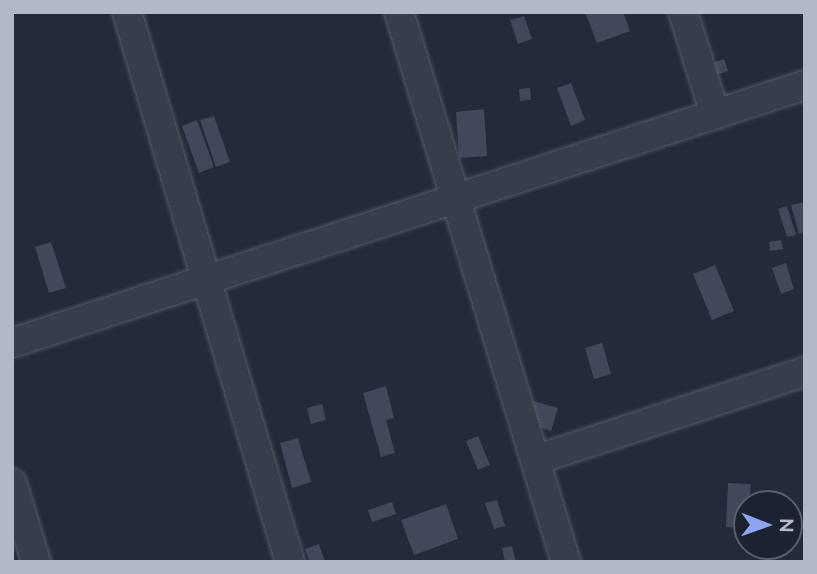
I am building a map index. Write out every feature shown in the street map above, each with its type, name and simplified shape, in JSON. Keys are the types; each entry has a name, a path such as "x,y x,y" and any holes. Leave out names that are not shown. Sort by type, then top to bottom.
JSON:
{"street":[{"path":"127,12 290,562"},
{"path":"399,12 566,562"},
{"path":"683,12 715,114"},
{"path":"12,342 455,196 805,85"},
{"path":"535,460 805,372"},
{"path":"12,483 36,562"}],"building":[{"path":"585,12 623,12 630,31 597,43"},
{"path":"524,16 532,39 518,44 510,20"},
{"path":"724,59 728,71 713,76 709,64"},
{"path":"571,83 585,120 571,126 557,88"},
{"path":"530,88 531,100 520,101 519,89"},
{"path":"484,109 487,156 459,158 456,112"},
{"path":"214,116 230,162 216,167 200,120"},
{"path":"197,120 214,167 199,173 182,126"},
{"path":"805,202 805,232 799,234 791,205"},
{"path":"787,206 796,235 787,237 778,209"},
{"path":"781,240 783,249 770,251 769,242"},
{"path":"51,242 66,288 49,293 35,247"},
{"path":"786,263 794,289 781,294 772,268"},
{"path":"715,265 734,311 712,320 693,274"},
{"path":"602,343 611,374 594,379 585,348"},
{"path":"386,386 394,418 386,420 395,453 381,457 363,393"},
{"path":"533,401 558,408 551,431 526,423"},
{"path":"322,404 326,420 311,424 307,408"},
{"path":"478,436 490,465 478,470 466,441"},
{"path":"298,438 311,482 292,488 280,443"},
{"path":"728,483 751,484 750,490 733,490 733,527 726,527"},
{"path":"497,500 505,526 494,529 485,503"},
{"path":"392,502 396,514 372,522 368,510"},
{"path":"446,504 458,539 414,555 401,520"},
{"path":"319,544 325,562 310,562 305,549"},
{"path":"512,546 516,562 505,562 502,548"}]}
